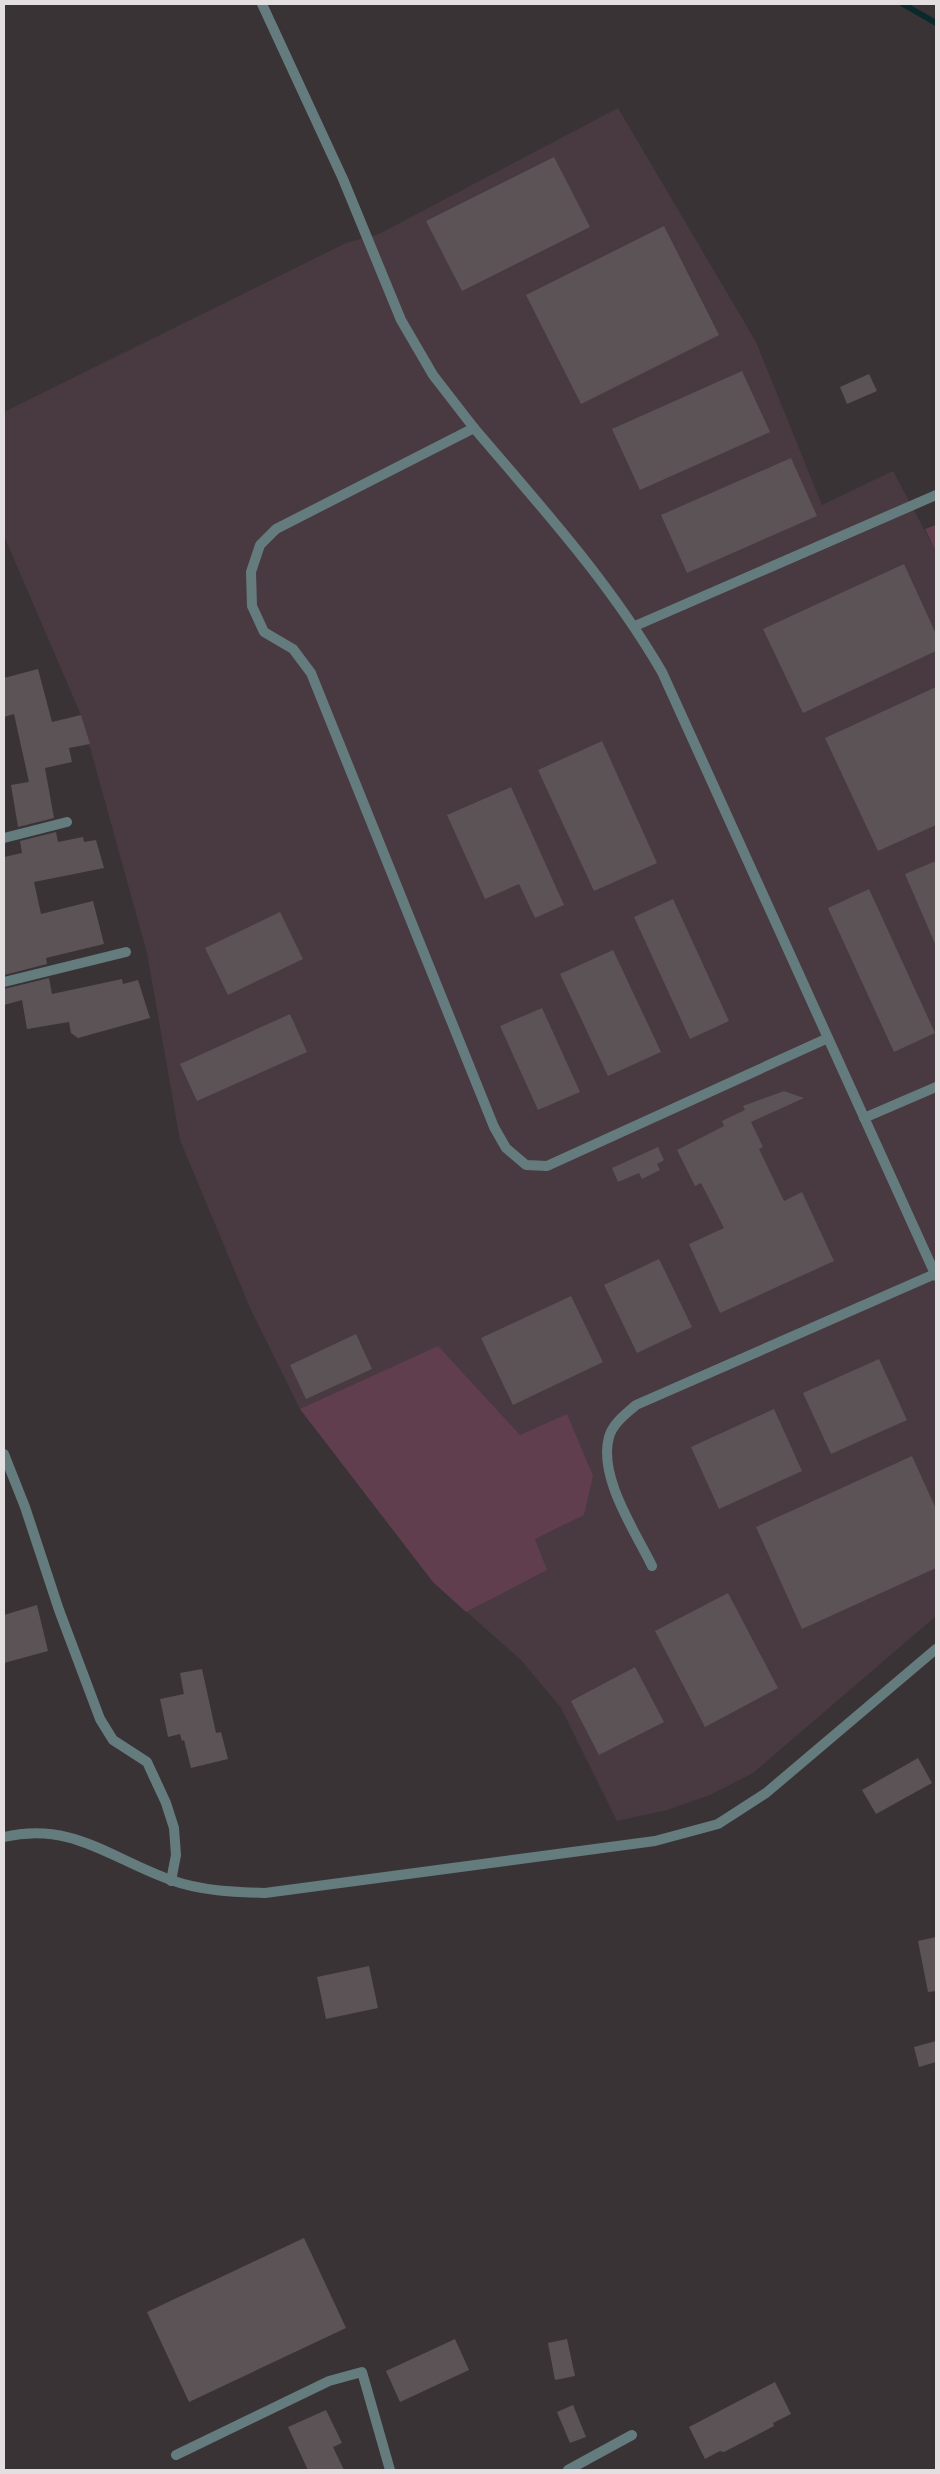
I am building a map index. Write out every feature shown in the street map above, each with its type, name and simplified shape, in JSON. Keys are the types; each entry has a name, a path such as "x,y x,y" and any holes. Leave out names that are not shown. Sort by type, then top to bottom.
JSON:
{"street":[{"path":"262,4 343,179 401,320 433,375 474,428 595,570 635,626 662,672 936,1275 636,1405 620,1418 609,1436 608,1460 612,1484 652,1566"},
{"path":"474,428 276,529 260,545 251,572 252,606 264,632 293,650 311,672 494,1127 506,1148 526,1165 547,1166 828,1038"},
{"path":"635,626 936,495"},
{"path":"4,838 67,822"},
{"path":"4,982 126,952"},
{"path":"864,1118 936,1087"},
{"path":"4,1454 25,1507 59,1610 100,1719 113,1740 147,1762 166,1803 174,1828 176,1855 171,1881"},
{"path":"4,1837 44,1832 84,1841 171,1881 222,1892 266,1893 655,1841 718,1824 766,1793 936,1649"},
{"path":"176,2456 329,2381 362,2372 390,2470"},
{"path":"568,2470 632,2435"}],"shaded area":[{"path":"618,108 756,342 822,505 893,471 936,552 936,1616 753,1773 710,1795 667,1810 617,1821 561,1708 521,1660 433,1582 300,1409 251,1310 180,1140 147,953 81,715 4,536 4,412 346,243 379,234"},
{"path":"936,525 936,552 925,529"},
{"path":"438,1346 520,1435 567,1414 593,1476 584,1515 535,1539 547,1570 466,1612 433,1582 300,1409"}],"building":[{"path":"554,157 590,227 462,291 426,221"},
{"path":"664,226 719,335 581,404 526,295"},
{"path":"742,371 770,432 640,490 612,429"},
{"path":"869,374 877,391 847,404 840,387"},
{"path":"791,458 817,516 687,573 661,515"},
{"path":"904,564 936,634 936,651 803,713 763,629"},
{"path":"38,669 52,722 81,715 90,744 69,748 72,762 45,768 54,818 18,827 11,785 29,782 14,714 4,717 4,678"},
{"path":"936,687 936,825 878,851 825,738"},
{"path":"602,741 657,863 594,891 538,770"},
{"path":"511,787 564,905 535,918 519,884 485,899 447,815"},
{"path":"56,832 58,842 83,837 84,842 96,840 104,868 34,882 41,914 93,901 104,944 46,958 47,964 4,975 4,857 22,853 20,841"},
{"path":"936,861 936,946 905,874"},
{"path":"869,889 935,1033 894,1052 828,908"},
{"path":"673,899 729,1021 690,1039 634,917"},
{"path":"280,912 303,959 228,995 205,948"},
{"path":"613,950 661,1052 608,1076 560,974"},
{"path":"49,978 52,994 122,979 123,984 138,980 150,1018 78,1038 71,1033 69,1022 27,1029 22,1000 4,1005 4,989"},
{"path":"542,1008 580,1092 538,1110 500,1026"},
{"path":"290,1014 307,1052 197,1101 180,1064"},
{"path":"784,1091 804,1098 751,1122 763,1147 759,1149 784,1201 802,1192 834,1261 720,1313 689,1244 724,1228 701,1183 695,1186 677,1150 724,1126 722,1121 745,1110 743,1106"},
{"path":"658,1147 664,1160 657,1164 660,1170 642,1179 639,1173 618,1182 612,1168"},
{"path":"659,1259 692,1327 637,1353 604,1285"},
{"path":"571,1296 603,1362 513,1405 481,1338"},
{"path":"356,1334 372,1369 306,1399 290,1365"},
{"path":"879,1359 907,1420 831,1454 803,1393"},
{"path":"774,1409 802,1471 719,1509 691,1447"},
{"path":"912,1456 936,1509 936,1568 802,1629 756,1527"},
{"path":"728,1593 778,1688 705,1727 655,1631"},
{"path":"37,1605 48,1651 4,1663 4,1615"},
{"path":"635,1667 664,1722 599,1755 571,1701"},
{"path":"202,1669 216,1733 221,1732 228,1759 191,1768 184,1740 182,1741 180,1734 168,1737 160,1699 184,1694 180,1673"},
{"path":"918,1758 932,1783 876,1814 862,1790"},
{"path":"936,1937 936,1991 928,1992 918,1941"},
{"path":"369,1966 378,2008 326,2019 317,1977"},
{"path":"936,2041 936,2062 919,2067 914,2047"},
{"path":"304,2238 346,2328 189,2402 147,2312"},
{"path":"455,2339 469,2370 400,2402 386,2371"},
{"path":"567,2339 575,2376 555,2380 548,2343"},
{"path":"775,2382 791,2414 773,2423 774,2426 724,2452 720,2451 705,2459 689,2427"},
{"path":"573,2405 586,2437 570,2443 557,2412"},
{"path":"326,2410 342,2443 333,2447 344,2470 308,2470 288,2427"}],"waterway":[{"path":"903,4 936,23"}]}
